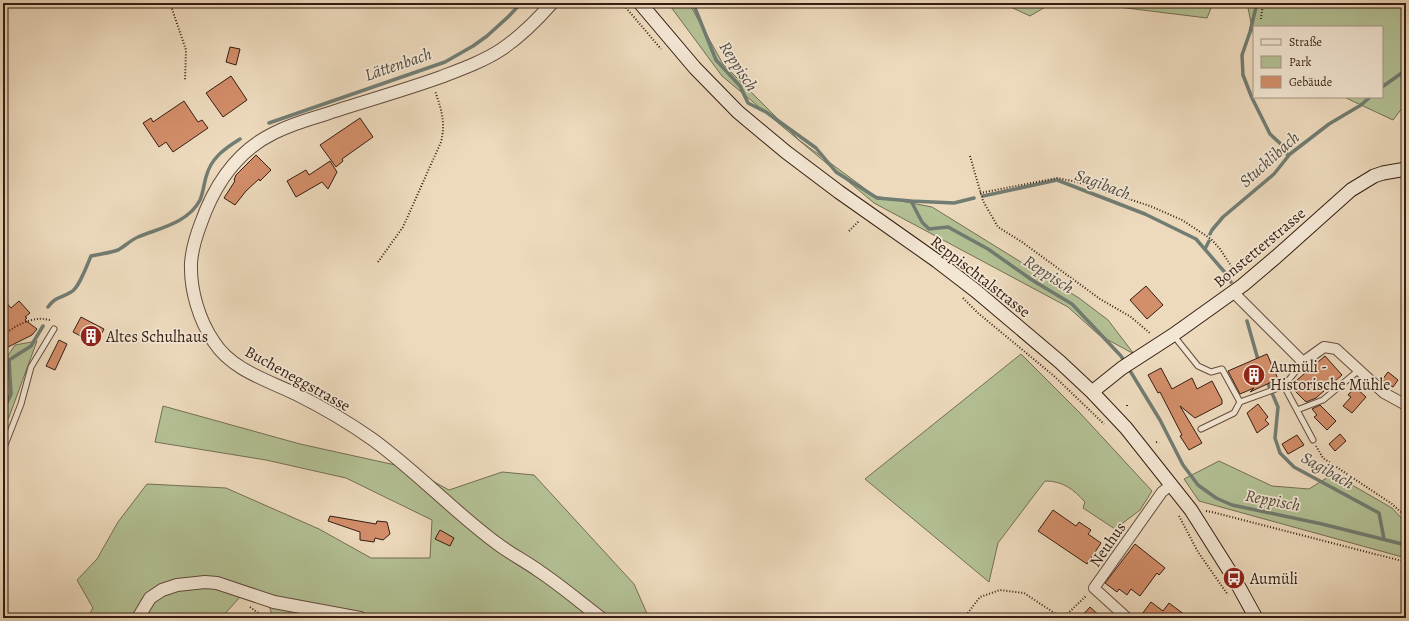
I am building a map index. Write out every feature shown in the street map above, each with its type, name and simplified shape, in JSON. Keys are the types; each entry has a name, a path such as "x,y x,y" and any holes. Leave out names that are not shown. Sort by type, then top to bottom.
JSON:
{"main road":[{"name":"Reppischtalstrasse","path":"640,3 695,68 744,117 833,188 938,261 976,291 1060,362 1092,392 1126,428 1172,484 1191,510 1234,578 1256,618"},
{"name":"Bonstetterstrasse","path":"1092,392 1122,368 1173,335 1238,288 1276,257 1351,190 1374,176 1406,169"}],"street":[{"name":"Bucheneggstrasse","path":"552,3 528,28 502,49 473,64 431,80 291,126 266,137 248,149 235,162 220,183 205,211 195,239 191,262 192,284 204,325 214,343 226,356 256,376 322,407 371,439 497,544 541,572 601,618"},
{"path":"1238,288 1303,362 1324,347 1336,349 1384,393 1406,405"},
{"name":"Neuhus","path":"1127,618 1094,588 1162,492 1172,484"},
{"path":"138,618 150,598 162,590 177,585 205,582 217,583 274,602 360,618"}],"lane":[{"path":"3,450 21,404 32,367 54,329"},
{"path":"1173,335 1198,366 1211,372 1222,369 1240,402"},
{"path":"1201,429 1234,413 1240,402 1284,386 1303,362"},
{"path":"1297,410 1322,400 1359,370"},
{"path":"1284,386 1313,440"}],"path":[{"path":"170,3 186,50 185,81"},
{"path":"622,3 664,52"},
{"path":"1261,18 1263,3"},
{"path":"378,262 403,226 442,138 443,118 431,80"},
{"path":"970,156 983,201 998,227 1022,242 1100,299 1130,318 1161,343"},
{"path":"980,193 1057,178 1077,182 1150,206 1182,220 1211,239 1220,249 1238,288"},
{"path":"854,218 859,222"},
{"path":"959,294 978,313 1054,376 1109,429"},
{"path":"3,337 7,332 21,324 38,318 53,321"},
{"path":"1313,440 1323,458 1392,504 1406,516"},
{"path":"1191,510 1212,512 1406,562"},
{"path":"1178,515 1198,552 1232,600"},
{"path":"964,618 980,597 1000,590 1024,593 1062,618 1094,588"}],"green space":[{"path":"668,3 689,3 723,64 799,140 875,196 932,207 1079,298 1108,320 1134,354 1099,335 1068,307 874,203 722,76"},
{"path":"1002,3 1052,3 1030,16"},
{"path":"1086,3 1213,3 1207,18"},
{"path":"1247,3 1406,3 1406,103 1393,120 1346,98 1383,98 1383,26 1253,26 1253,32"},
{"path":"37,341 9,417 3,429 3,363 15,345"},
{"path":"1021,354 1080,413 1152,491 1140,510 1115,529 1083,508 1085,502 1072,490 1057,482 1045,481 998,543 989,582 865,479"},
{"path":"163,406 300,444 409,468 449,490 502,472 534,475 634,584 649,618 276,618 273,617 269,606 240,597 221,618 87,618 93,608 77,580 97,559 118,522 147,484 226,488 319,529 371,558 430,558 432,520 346,478 266,460 155,442"},
{"path":"1219,461 1272,486 1309,489 1333,474 1392,508 1406,523 1406,558 1199,501 1184,479"}],"building":[{"path":"230,47 240,49 236,65 226,62"},
{"path":"231,76 247,100 223,117 206,93"},
{"path":"184,101 198,122 202,120 208,128 173,152 166,142 159,147 143,123 151,118 153,122"},
{"path":"360,118 373,137 342,159 343,161 336,167 320,145"},
{"path":"256,155 271,170 260,181 259,179 246,191 235,205 224,198 235,181 236,175"},
{"path":"330,161 337,172 328,189 322,182 296,197 287,181 306,170 309,175"},
{"path":"1146,286 1163,305 1147,319 1130,300"},
{"path":"3,299 11,308 19,301 30,313 25,317 27,318 25,320 37,329 32,335 8,347 3,337"},
{"name":"Altes Schulhaus","path":"81,317 104,329 96,344 73,332"},
{"path":"59,340 67,344 55,370 46,366"},
{"path":"1267,354 1278,379 1250,392 1254,388 1240,394 1228,371"},
{"path":"1325,356 1342,375 1316,398 1306,402 1290,386"},
{"path":"1161,368 1172,389 1192,378 1197,389 1212,381 1222,400 1222,404 1195,418 1180,406 1202,443 1189,450 1180,436 1182,435 1160,392 1158,393 1148,375"},
{"path":"1388,372 1398,380 1393,387 1382,380"},
{"path":"1355,387 1366,397 1352,413 1343,406 1351,397 1348,395"},
{"path":"1258,404 1268,417 1265,420 1269,424 1257,433 1247,413"},
{"path":"1320,405 1336,421 1327,430 1314,417 1317,415 1312,409"},
{"path":"1340,434 1346,441 1335,451 1329,444"},
{"path":"1297,435 1304,445 1288,454 1282,444"},
{"path":"1053,510 1076,526 1079,522 1091,530 1088,534 1101,543 1087,564 1038,531"},
{"path":"330,516 376,524 377,521 387,522 390,534 383,540 375,538 374,542 360,540 360,532 328,521"},
{"path":"440,530 454,538 450,546 435,539"},
{"path":"1135,544 1165,568 1159,575 1157,573 1140,596 1131,589 1127,595 1119,589 1117,592 1105,583"},
{"path":"1151,602 1163,611 1169,603 1189,618 1148,618 1142,614"},
{"path":"1090,607 1102,618 1080,618"}],"waterway":[{"name":"Lättenbach","path":"269,123 445,62 487,36 521,3"},
{"name":"Reppisch","path":"693,3 716,60 740,86 748,103 766,112 816,148 836,172 877,198 911,201 922,222 929,229 948,227 988,249 1032,280 1072,304 1121,356 1160,420 1183,465 1198,485 1216,498 1232,505 1322,524 1406,545"},
{"path":"1257,3 1250,32 1242,55 1243,75 1252,98 1270,134 1283,146 1288,156"},
{"name":"Stucklibach","path":"1383,86 1406,70"},
{"name":"Stucklibach","path":"1210,234 1223,217 1274,174 1290,154 1329,124 1361,105 1369,98"},
{"name":"Lättenbach","path":"48,307 56,299 74,290 91,256 118,250 135,238 173,224 195,208 200,200 211,164 224,150 240,139"},
{"name":"Sagibach","path":"983,196 1057,180 1145,214 1196,239 1228,276 1231,282"},
{"name":"Sagibach","path":"911,201 954,203 974,198"},
{"name":"Stucklibach","path":"1205,249 1209,241"},
{"name":"Sagibach","path":"1247,321 1259,363"},
{"name":"Lättenbach","path":"3,411 11,394 9,360 31,346 43,326"},
{"name":"Sagibach","path":"1266,379 1278,407 1275,438 1280,453 1294,467 1379,513 1384,539"}],"place":[{"name":"Altes Schulhaus","path":"91,336"},
{"name":"Aumüli - Historische Mühle","path":"1254,375"},
{"name":"Aumüli","path":"1234,578"}]}
